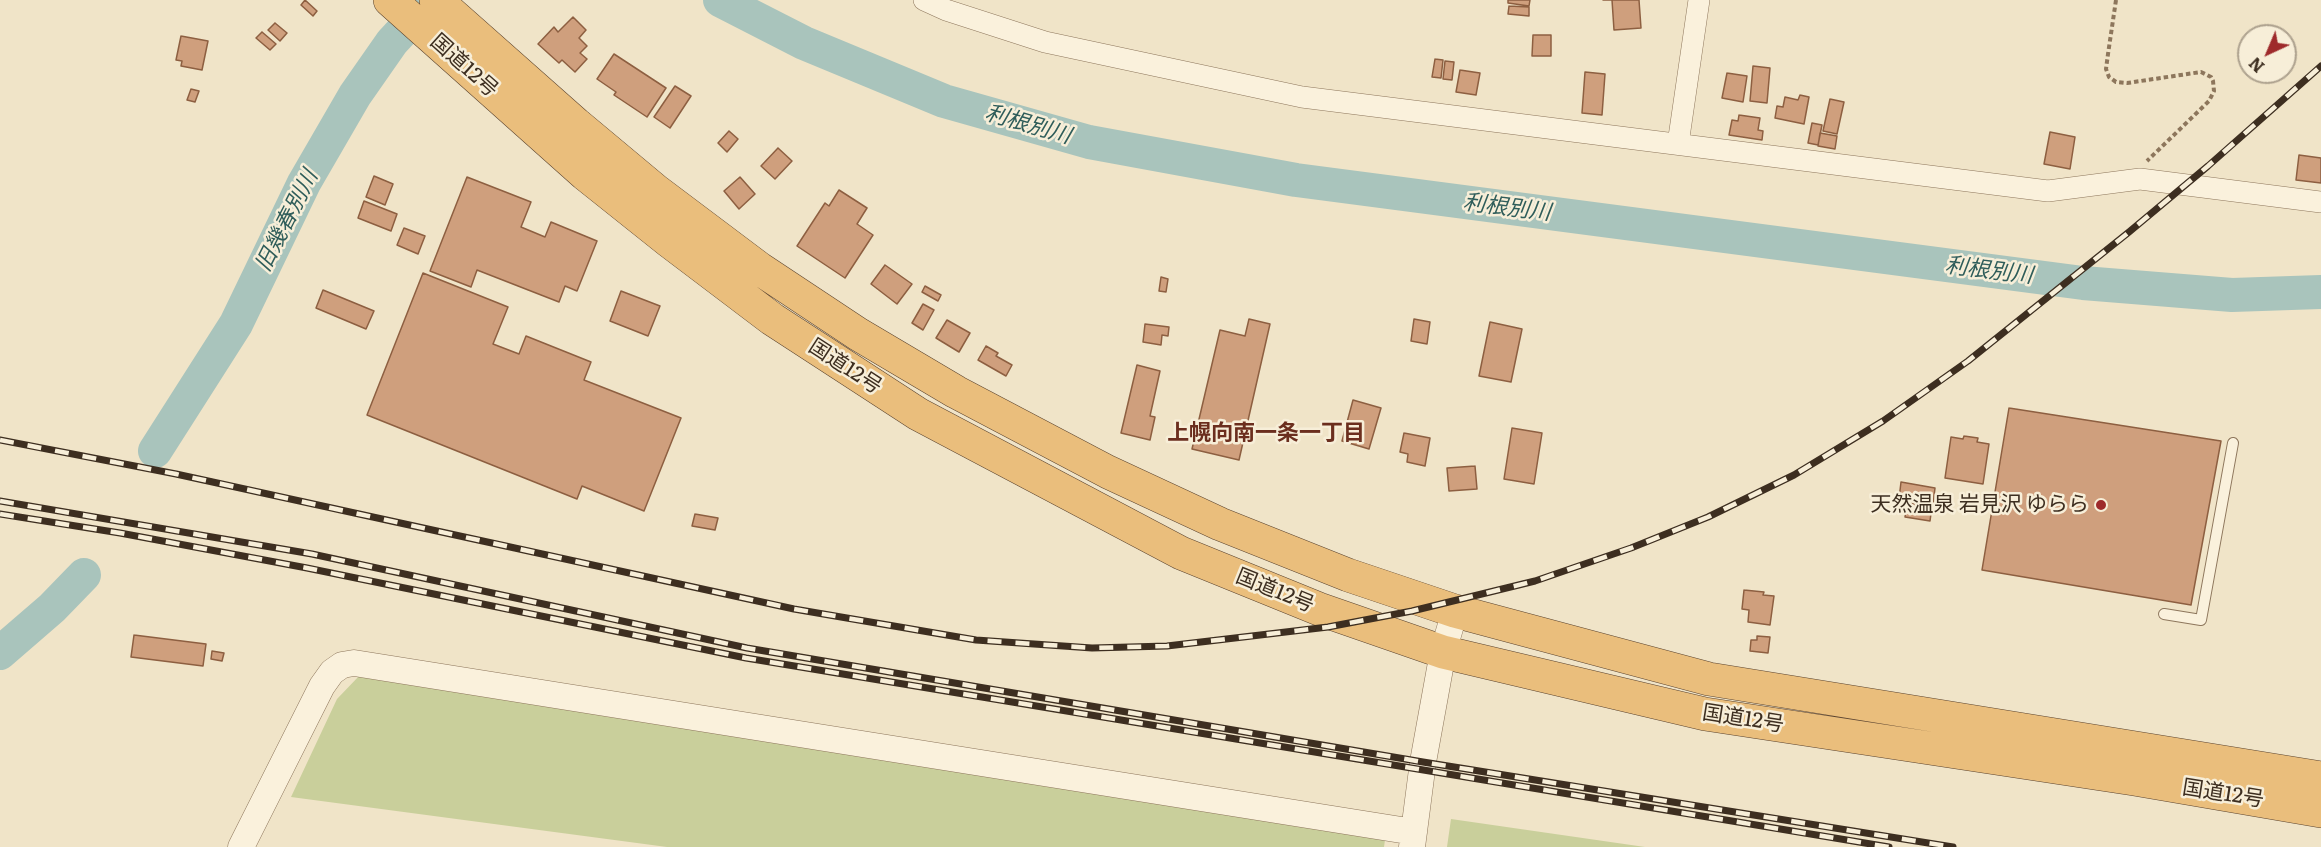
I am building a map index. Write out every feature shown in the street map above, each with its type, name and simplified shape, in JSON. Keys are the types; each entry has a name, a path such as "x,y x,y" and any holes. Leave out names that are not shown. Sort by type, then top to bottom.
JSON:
{"highway":[{"name":"国道12号","path":"390,0 442,19 576,124 655,190 760,269 858,334 927,375 1108,472 1220,524 1348,575 1455,611 1709,679 2321,778"},
{"name":"国道12号","path":"442,19 585,174 772,319 918,414 1181,553 1319,609 1443,652 1705,714 2134,779 2321,811"}],"street":[{"path":"924,0 946,10 1045,42 1302,97 2048,191 2140,179 2321,202"},
{"path":"1678,144 1700,0"},
{"path":"241,847 322,686 337,668 354,663 1413,839 1423,762 1443,652 1455,611"}],"lane":[{"path":"2164,614 2201,620 2233,443"}],"path":[{"path":"2116,0 2106,69 2109,77 2116,82 2127,82 2201,72 2211,77 2214,91 2199,112 2128,181"}],"green space":[{"path":"360,675 1385,840 1384,847 667,847 291,797 337,699"},
{"path":"1451,819 1645,847 1447,847"}],"building":[{"path":"305,0 317,11 313,16 301,5"},
{"path":"1508,0 1530,0 1529,6 1508,3"},
{"path":"1612,0 1639,0 1641,28 1614,30"},
{"path":"1509,6 1529,7 1529,16 1508,14"},
{"path":"573,17 586,30 579,38 587,46 580,53 587,59 575,72 562,60 559,63 538,44 554,27 558,32"},
{"path":"275,23 287,33 280,41 268,30"},
{"path":"262,32 276,44 270,50 256,38"},
{"path":"1533,35 1551,35 1551,56 1532,56"},
{"path":"181,36 208,41 202,70 181,66 182,61 176,60"},
{"path":"614,54 666,88 647,117 614,95 616,92 597,79"},
{"path":"1435,59 1443,60 1441,78 1432,77"},
{"path":"1445,61 1454,62 1452,80 1443,79"},
{"path":"1753,66 1770,68 1767,103 1750,101"},
{"path":"1460,70 1480,73 1476,95 1456,92"},
{"path":"1585,72 1605,74 1602,115 1582,113"},
{"path":"1727,73 1747,76 1743,102 1722,98"},
{"path":"675,86 691,96 670,128 654,117"},
{"path":"191,89 199,91 195,102 187,100"},
{"path":"1800,95 1809,97 1804,124 1775,118 1777,106 1783,107 1785,97 1798,100"},
{"path":"1830,99 1844,102 1837,134 1823,131"},
{"path":"1739,115 1760,118 1758,130 1763,131 1762,140 1729,135 1732,120 1738,121"},
{"path":"1812,123 1822,125 1818,145 1808,143"},
{"path":"729,131 738,139 727,152 718,143"},
{"path":"2050,132 2075,137 2070,169 2044,164"},
{"path":"1820,133 1837,136 1835,149 1818,146"},
{"path":"778,148 792,161 775,179 761,166"},
{"path":"2299,155 2321,158 2321,183 2296,180"},
{"path":"374,176 393,184 385,205 366,197"},
{"path":"467,177 531,202 521,227 545,237 551,222 597,241 577,291 565,286 559,302 477,270 471,287 430,271"},
{"path":"740,177 755,194 739,209 724,191"},
{"path":"839,190 867,208 857,224 873,235 845,278 797,246 825,203 829,206"},
{"path":"364,201 397,214 391,231 358,218"},
{"path":"404,228 425,236 418,254 397,245"},
{"path":"885,265 912,284 897,304 871,284"},
{"path":"423,273 508,307 493,344 519,354 526,336 591,362 584,380 681,418 644,511 582,486 577,499 367,415"},
{"path":"1161,277 1168,279 1166,292 1159,291"},
{"path":"925,286 941,295 938,301 922,292"},
{"path":"323,290 374,311 366,329 316,308"},
{"path":"621,291 660,306 648,336 610,321"},
{"path":"923,304 934,310 923,330 912,323"},
{"path":"1249,319 1270,324 1239,460 1192,449 1220,330 1245,336"},
{"path":"1414,319 1430,322 1427,344 1411,341"},
{"path":"947,320 970,333 959,352 936,338"},
{"path":"1490,322 1522,329 1511,382 1479,376"},
{"path":"1145,324 1169,327 1168,336 1162,335 1161,345 1143,342"},
{"path":"986,346 998,353 996,356 1012,365 1006,376 978,360"},
{"path":"1137,365 1160,371 1150,416 1155,417 1150,440 1121,433"},
{"path":"1353,400 1381,408 1369,449 1342,441"},
{"name":"天然温泉 岩見沢 ゆらら","path":"2009,408 2221,441 2191,605 1982,570"},
{"path":"1512,428 1542,433 1534,484 1504,479"},
{"path":"1404,433 1430,438 1425,466 1407,462 1408,454 1400,452"},
{"path":"1964,436 1978,438 1977,442 1989,444 1983,484 1945,478 1951,437 1963,439"},
{"path":"1475,466 1477,489 1449,491 1447,468"},
{"path":"1901,482 1935,488 1933,505 1899,499"},
{"path":"1907,503 1932,506 1930,521 1905,517"},
{"path":"695,514 718,518 715,530 692,526"},
{"path":"1744,590 1764,592 1763,595 1774,596 1770,625 1748,622 1749,610 1742,609"},
{"path":"134,635 206,644 203,666 131,657"},
{"path":"1757,636 1770,637 1768,653 1750,651 1751,640 1757,640"},
{"path":"212,651 224,653 222,661 211,659"}],"waterway":[{"name":"旧幾春別川","path":"155,451 236,324 304,183 355,95 392,42 431,0"},
{"name":"利根別川","path":"720,0 804,43 944,101 1089,142 1296,180 2083,283 2232,295 2321,292"},
{"name":"旧幾春別川","path":"0,653 52,608 84,575"}],"railway":[{"path":"0,440 176,474 794,609 976,640 1092,648 1167,646 1328,627 1412,611 1535,581 1631,548 1708,517 1794,475 1883,421 1968,361 2208,166 2321,66"},
{"path":"0,501 312,554 747,648 1423,762 1953,847"},
{"path":"0,514 120,533 307,568 746,658 1889,847"}],"place":[{"name":"天然温泉 岩見沢 ゆらら","path":"2101,505"}],"district":[{"name":"上幌向南一条一丁目","path":"1266,434"}]}
